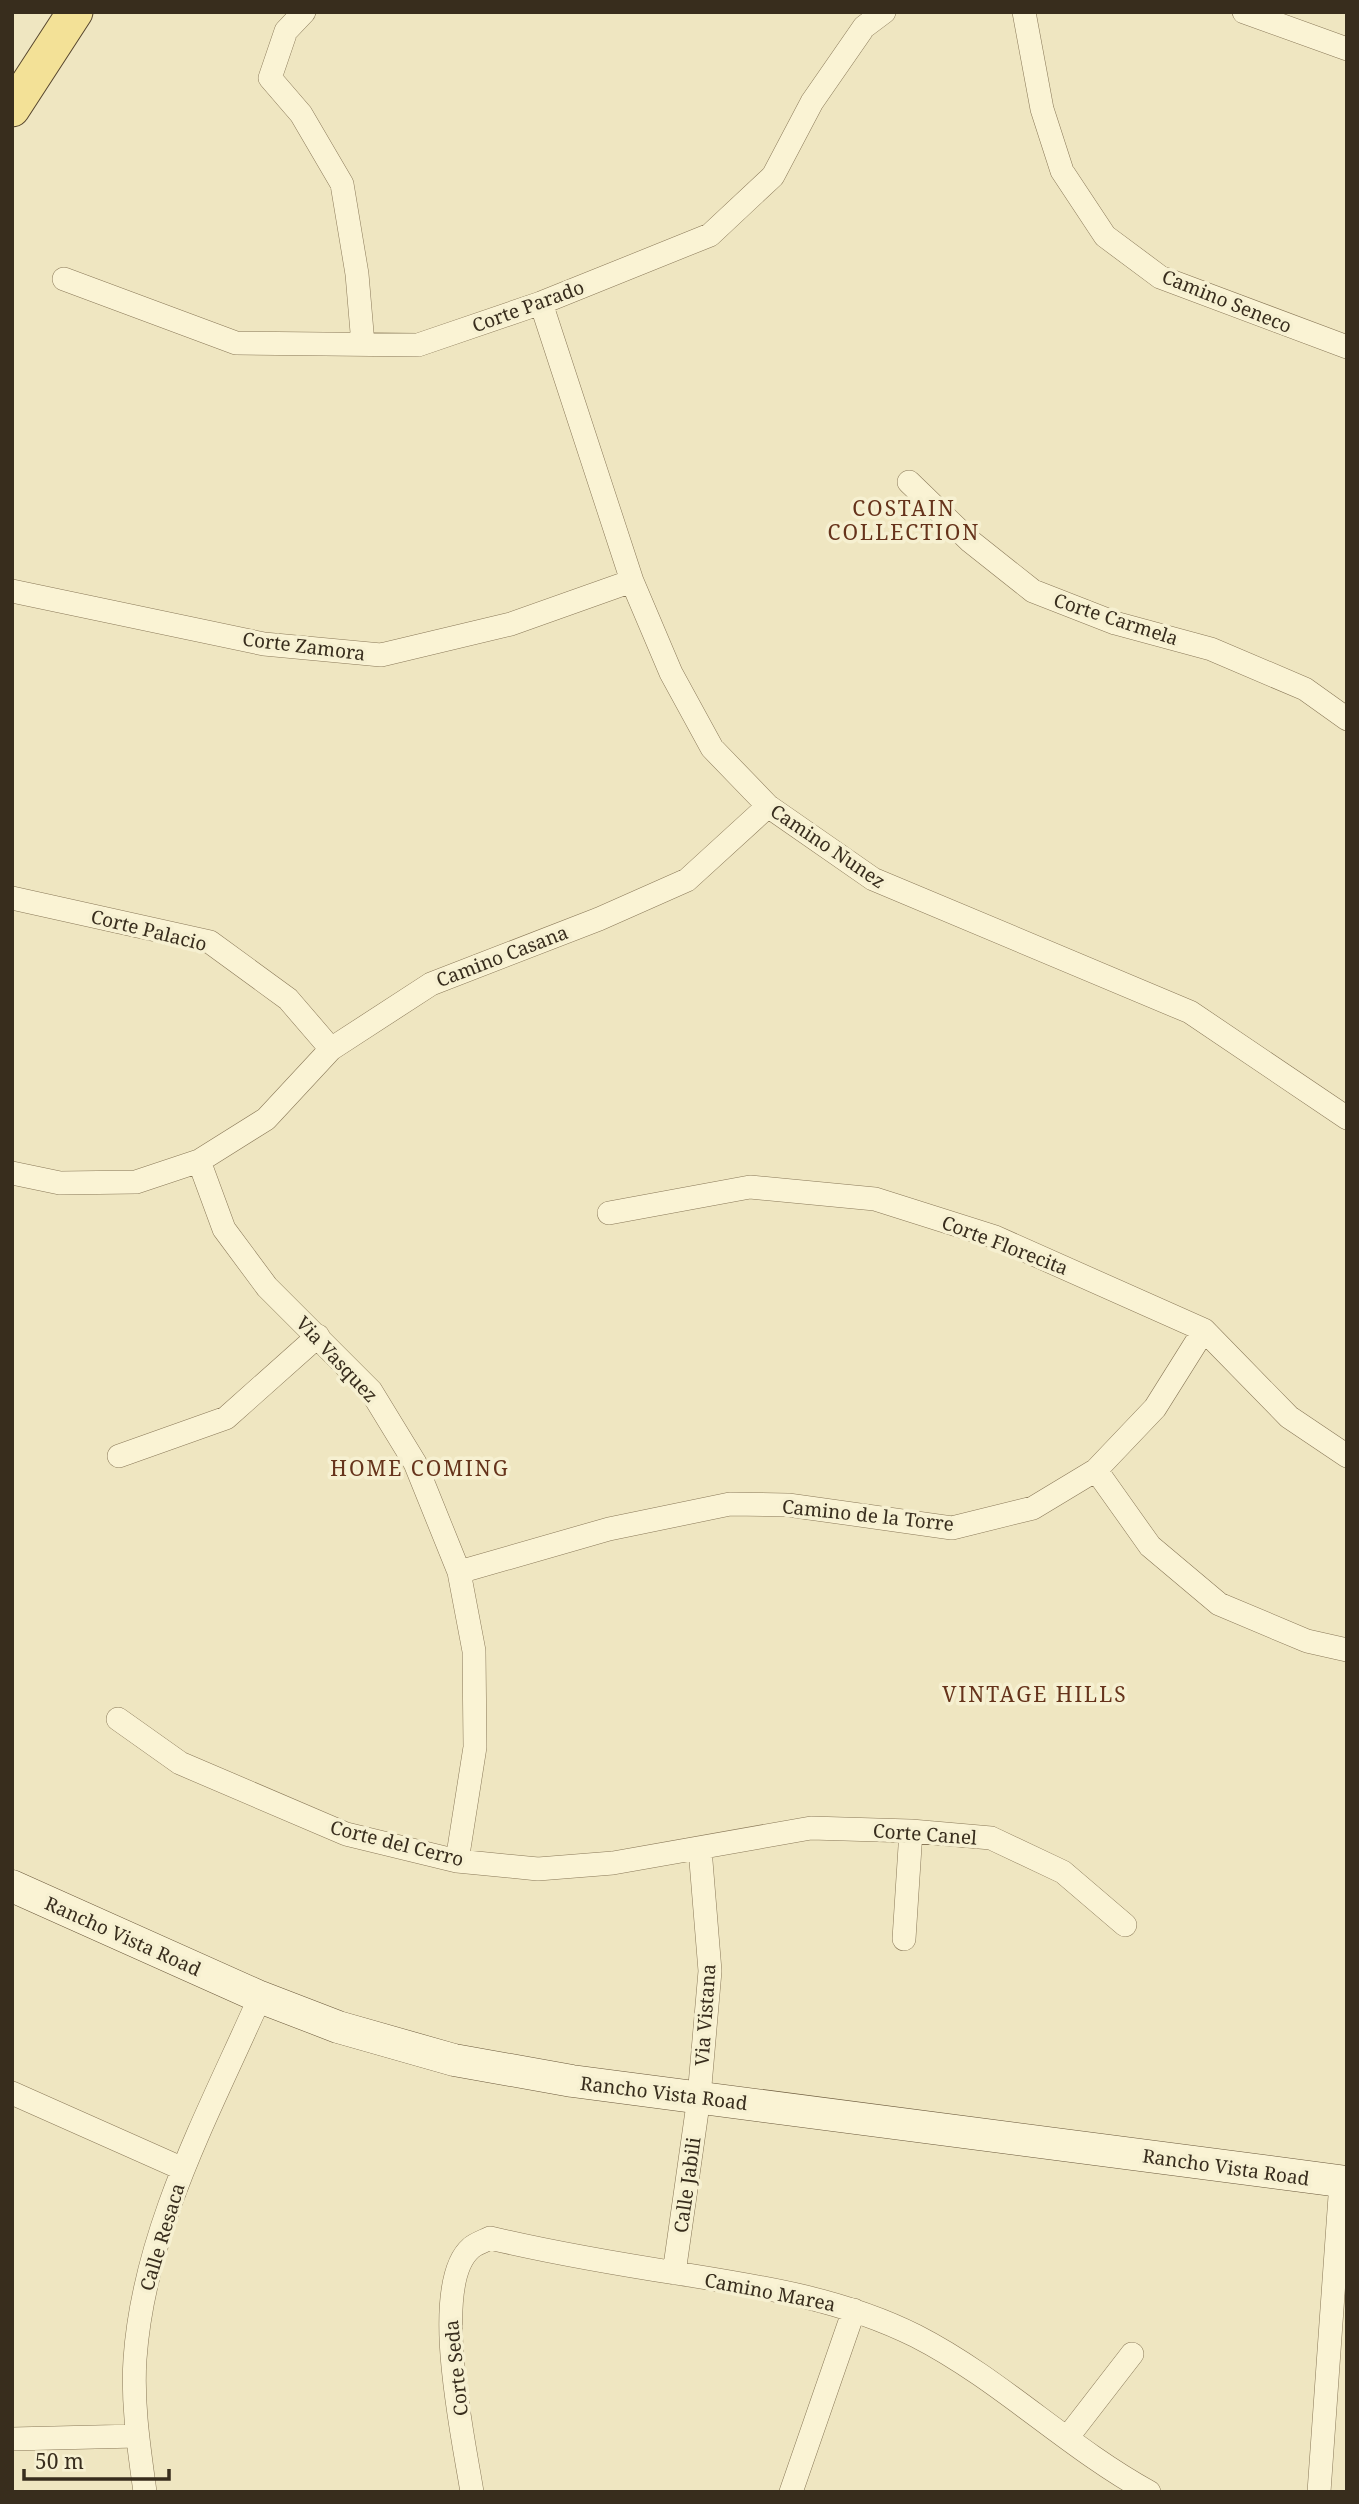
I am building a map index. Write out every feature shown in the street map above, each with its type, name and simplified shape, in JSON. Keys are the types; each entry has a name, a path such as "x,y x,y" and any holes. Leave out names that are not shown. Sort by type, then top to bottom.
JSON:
{"main road":[{"path":"12,108 75,12"},
{"name":"Rancho Vista Road","path":"12,1886 260,1997 338,2027 454,2060 572,2081 1344,2182"}],"street":[{"path":"304,12 286,31 270,78 301,114 342,184 357,274 363,344"},
{"name":"Corte Parado","path":"64,279 236,343 418,345 541,303 710,235 773,176 819,91 864,27 884,12"},
{"name":"Camino Seneco","path":"1024,12 1042,109 1062,171 1105,236 1160,277 1347,347"},
{"path":"1244,12 1347,49"},
{"name":"Camino Nunez","path":"541,303 632,581 671,673 712,748 768,806 873,879 1190,1012 1347,1118"},
{"name":"Corte Carmela","path":"909,482 970,541 1033,591 1115,623 1211,649 1305,689 1347,719"},
{"name":"Corte Zamora","path":"12,591 264,644 381,655 511,624 632,581"},
{"name":"Camino Casana","path":"12,1173 61,1183 136,1181 199,1160 266,1119 331,1049 431,984 599,919 687,880 768,806"},
{"name":"Corte Palacio","path":"12,898 210,942 288,999 331,1049"},
{"name":"Via Vasquez","path":"199,1160 224,1228 267,1287 370,1391 415,1463 459,1572 474,1651 475,1747 457,1861"},
{"name":"Corte Florecita","path":"609,1213 750,1187 875,1199 995,1237 1204,1330 1289,1417 1347,1456"},
{"name":"Camino de la Torre","path":"459,1572 609,1529 730,1504 788,1505 952,1528 1033,1508 1096,1470 1155,1408 1204,1330"},
{"path":"119,1456 226,1418 318,1336"},
{"path":"1096,1470 1150,1546 1219,1604 1307,1641 1347,1650"},
{"name":"Corte del Cerro","path":"118,1719 180,1763 346,1834 457,1861 538,1869 613,1863 700,1849"},
{"name":"Corte Canel","path":"700,1849 811,1828 911,1830 991,1838 1063,1872 1125,1924"},
{"path":"904,1939 911,1830"},
{"name":"Via Vistana","path":"699,2097 710,1971 700,1849"},
{"name":"Calle Resaca","path":"145,2492 137,2436 135,2360 143,2302 159,2236 183,2169 260,1997"},
{"path":"12,2093 183,2169"},
{"name":"Calle Jabili","path":"674,2273 699,2097"},
{"path":"1319,2492 1339,2354 1344,2182"},
{"name":"Camino Marea","path":"470,2249 490,2238 674,2273 789,2291 854,2309 916,2336 976,2371 1107,2469 1149,2492"},
{"name":"Corte Seda","path":"470,2249 457,2270 450,2298 452,2356 472,2492"},
{"path":"791,2492 854,2309"},
{"path":"1067,2438 1132,2354"},
{"path":"12,2439 137,2436"}],"district":[{"name":"COSTAIN COLLECTION","path":"904,521"},
{"name":"HOME COMING","path":"420,1469"},
{"name":"VINTAGE HILLS","path":"1035,1695"}]}
